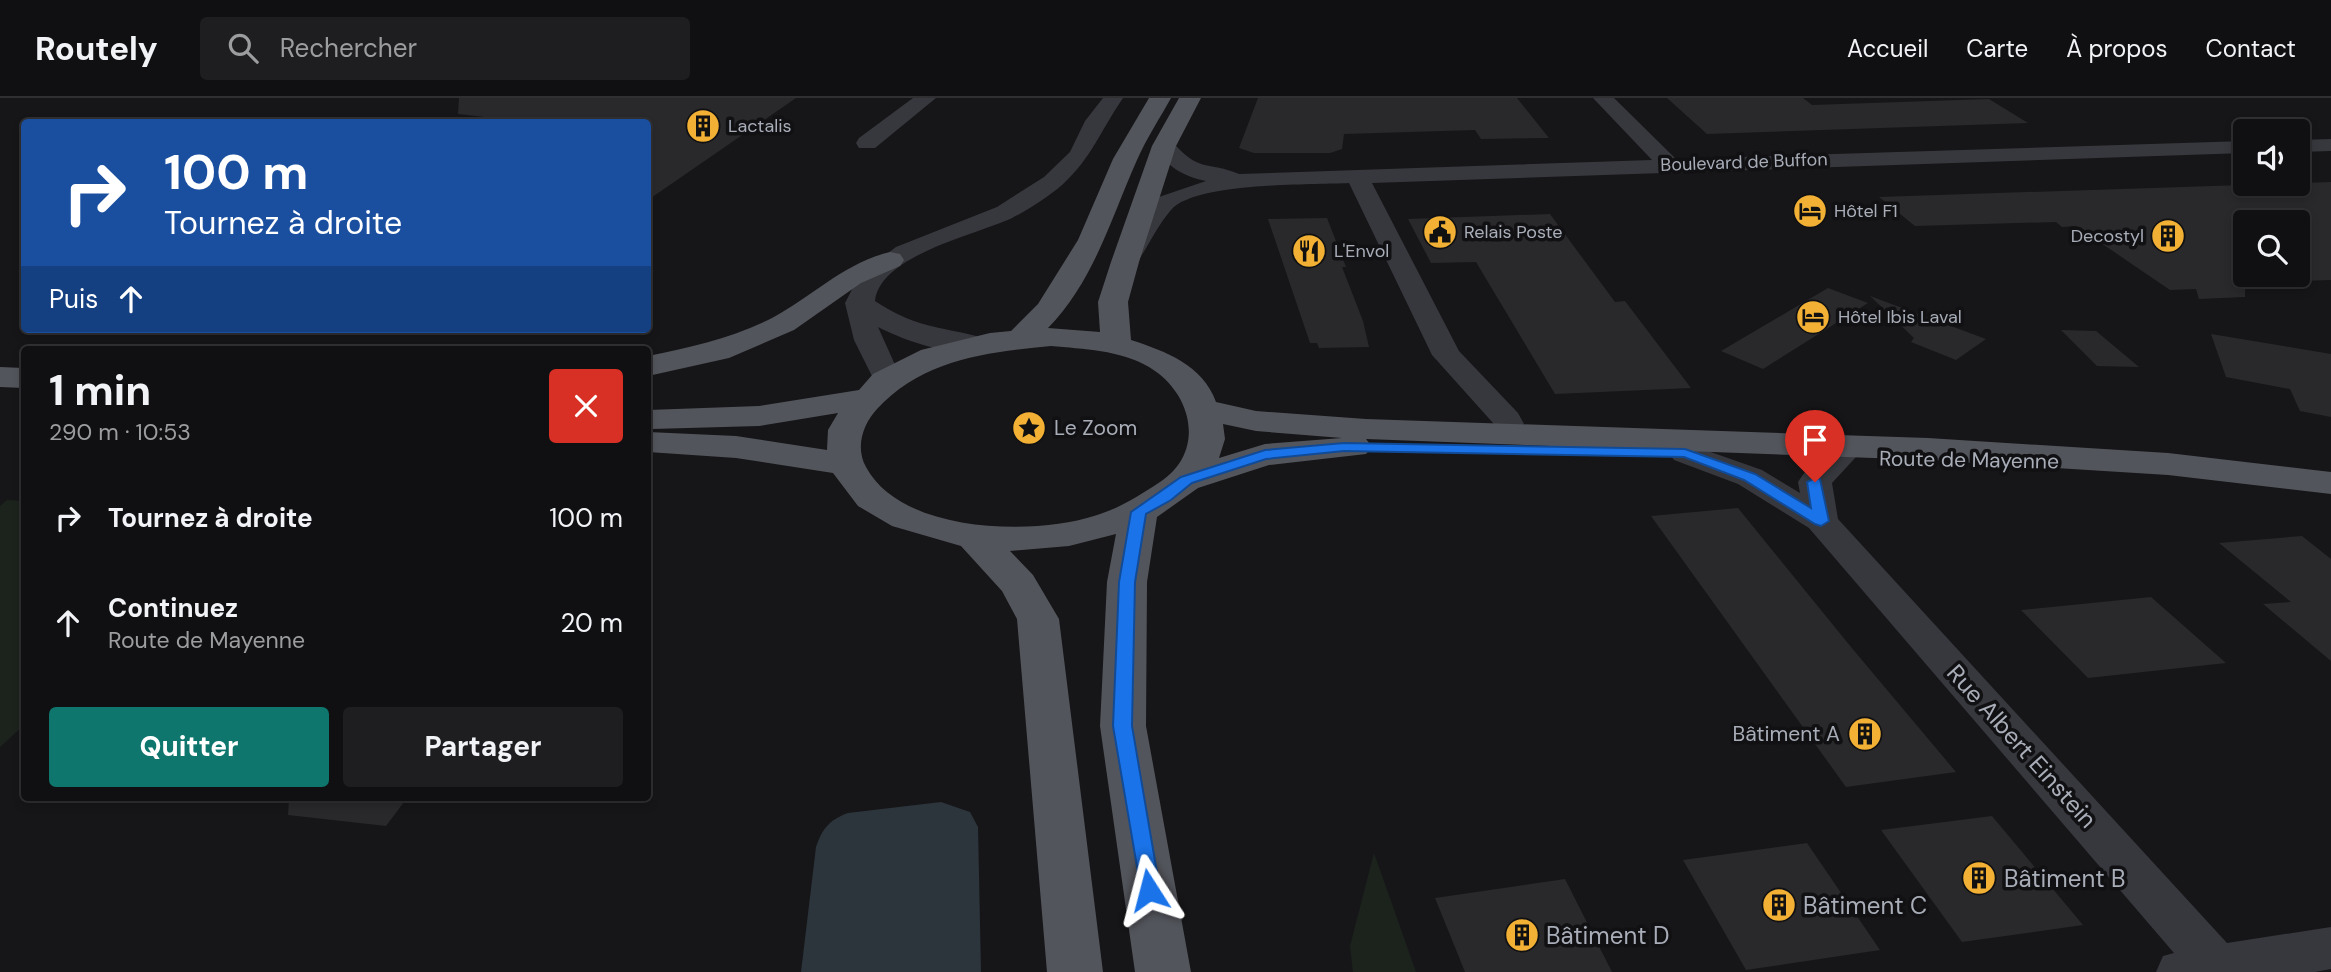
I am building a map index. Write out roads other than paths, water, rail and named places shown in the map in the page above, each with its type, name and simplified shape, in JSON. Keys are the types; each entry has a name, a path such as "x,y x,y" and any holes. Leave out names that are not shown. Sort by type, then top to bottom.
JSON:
{"main road":[{"path":"1023,336 1050,309 1093,240 1125,159 1160,98"},
{"path":"1116,345 1113,302 1164,146 1190,98"},
{"path":"651,365 718,351 783,324 851,277 890,260"},
{"path":"651,419 759,416 874,389 925,358 970,343 1023,336 1071,337 1116,345 1148,356 1175,371 1195,390 1208,411 1208,445 1186,480 1166,497 1139,512 1088,530 1032,538 974,537 913,522 869,496 846,464 845,431 874,389"},
{"path":"0,377 21,378"},
{"path":"0,399 21,400"},
{"name":"Route de Mayenne","path":"1208,411 1255,421 1325,426 1928,449 2168,464 2331,483"},
{"path":"651,442 736,447 846,464"},
{"name":"Route de Mayenne","path":"1186,480 1265,455 1344,447 2168,464"},
{"path":"1139,512 1127,582 1123,726 1163,972"},
{"path":"974,537 1019,584 1038,618 1075,972"}],"street":[{"path":"867,144 926,98"},
{"path":"874,389 859,303 866,283 890,260 1005,212 1052,182 1080,155 1095,121 1113,98"},
{"path":"1603,98 1669,165"},
{"path":"2310,146 2331,145"},
{"path":"1164,146 1177,163 1196,173 1244,180"},
{"name":"Boulevard de Buffon","path":"1244,180 2233,147"},
{"path":"1357,176 1446,355 1507,420 1514,435"},
{"path":"1125,262 1164,202 1193,191 1244,180"},
{"path":"859,303 889,324 923,338 970,343"},
{"name":"Rue Albert Einstein","path":"1685,453 1749,477 1821,521 2207,970"},
{"path":"1821,521 1815,482 1831,462 1840,457"},
{"path":"2207,970 2331,948"}],"place":[{"name":"Lactalis","path":"703,126"},
{"name":"Hôtel F1","path":"1810,211"},
{"name":"Relais Poste","path":"1440,232"},
{"name":"Decostyl","path":"2168,236"},
{"name":"L'Envol","path":"1309,251"},
{"name":"Hôtel Ibis Laval","path":"1813,317"},
{"name":"Le Zoom","path":"1029,428"},
{"name":"Bâtiment A","path":"1865,734"},
{"name":"Bâtiment B","path":"1979,878"},
{"name":"Bâtiment C","path":"1779,905"},
{"name":"Bâtiment D","path":"1522,935"}]}
